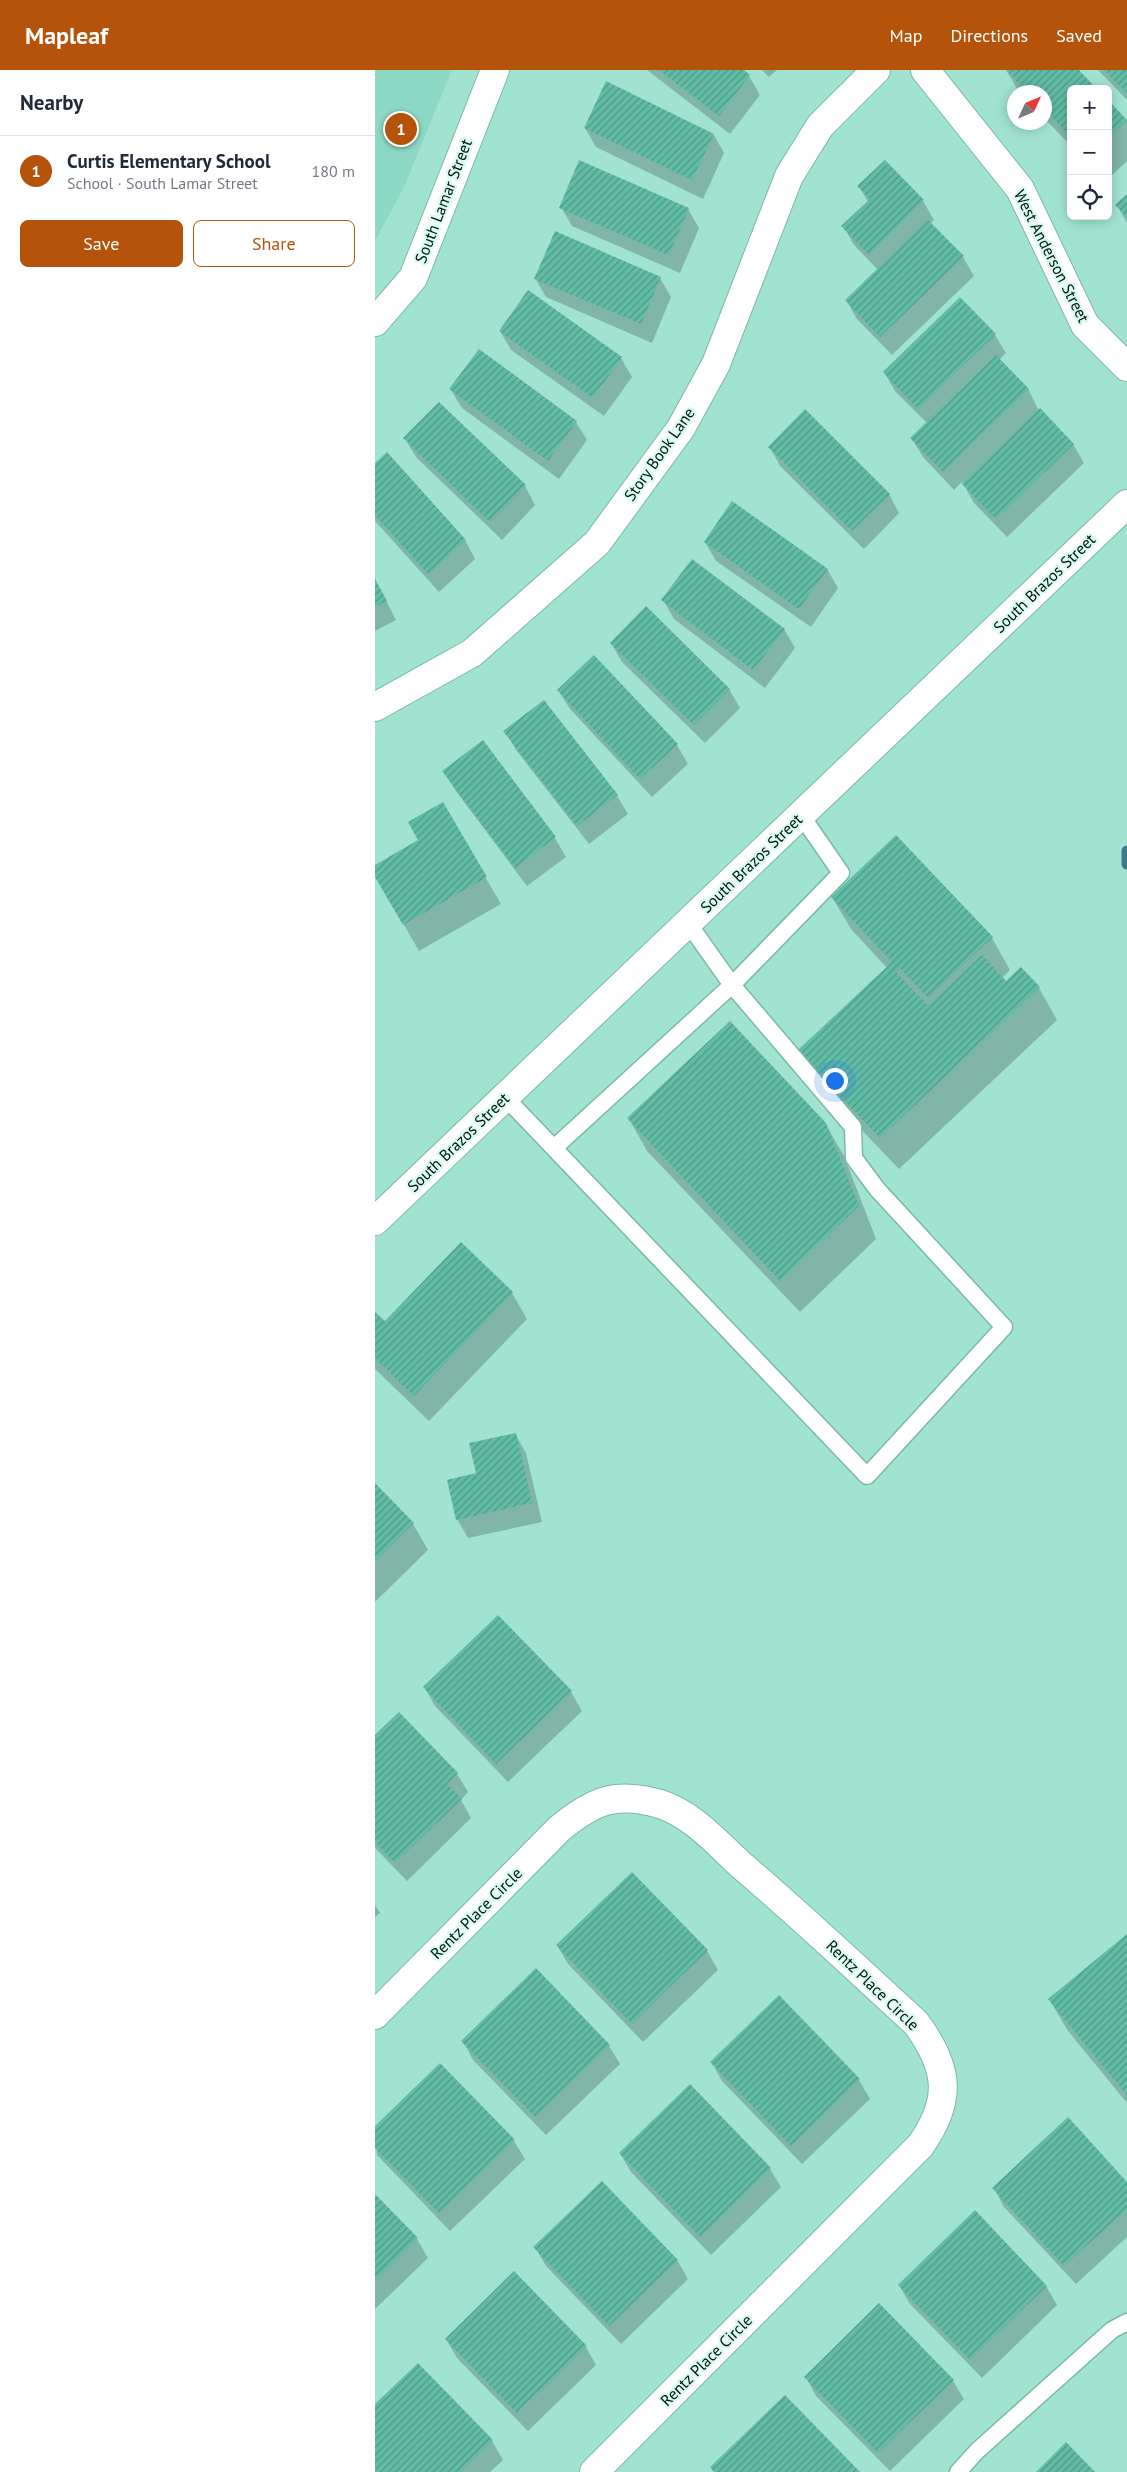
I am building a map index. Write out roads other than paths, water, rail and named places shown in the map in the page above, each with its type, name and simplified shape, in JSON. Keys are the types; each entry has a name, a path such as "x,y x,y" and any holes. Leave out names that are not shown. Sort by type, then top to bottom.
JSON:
{"street":[{"name":"South Lamar Street","path":"375,322 413,278 495,70"},
{"name":"Story Book Lane","path":"375,706 472,653 597,543 681,428 716,364 789,176 821,126 876,70"},
{"name":"West Anderson Street","path":"925,70 1020,190 1085,325 1127,367"},
{"name":"South Brazos Street","path":"375,1221 1127,504"},
{"name":"Rentz Place Circle","path":"375,2015 559,1829 584,1809 611,1799 635,1799 660,1804 683,1814 789,1906 916,2023 933,2046 943,2072 941,2105 935,2125 920,2146 594,2472"}],"lane":[{"path":"554,1148 733,985 841,873 801,815"},
{"path":"505,1097 867,1476 1004,1327 877,1189 854,1158 853,1127 733,985 688,923"},
{"path":"958,2472 977,2451 1112,2330 1127,2322"}],"waterway":[{"path":"1127,851 1127,864"}],"place":[{"name":"Curtis Elementary School","path":"401,129"}]}
